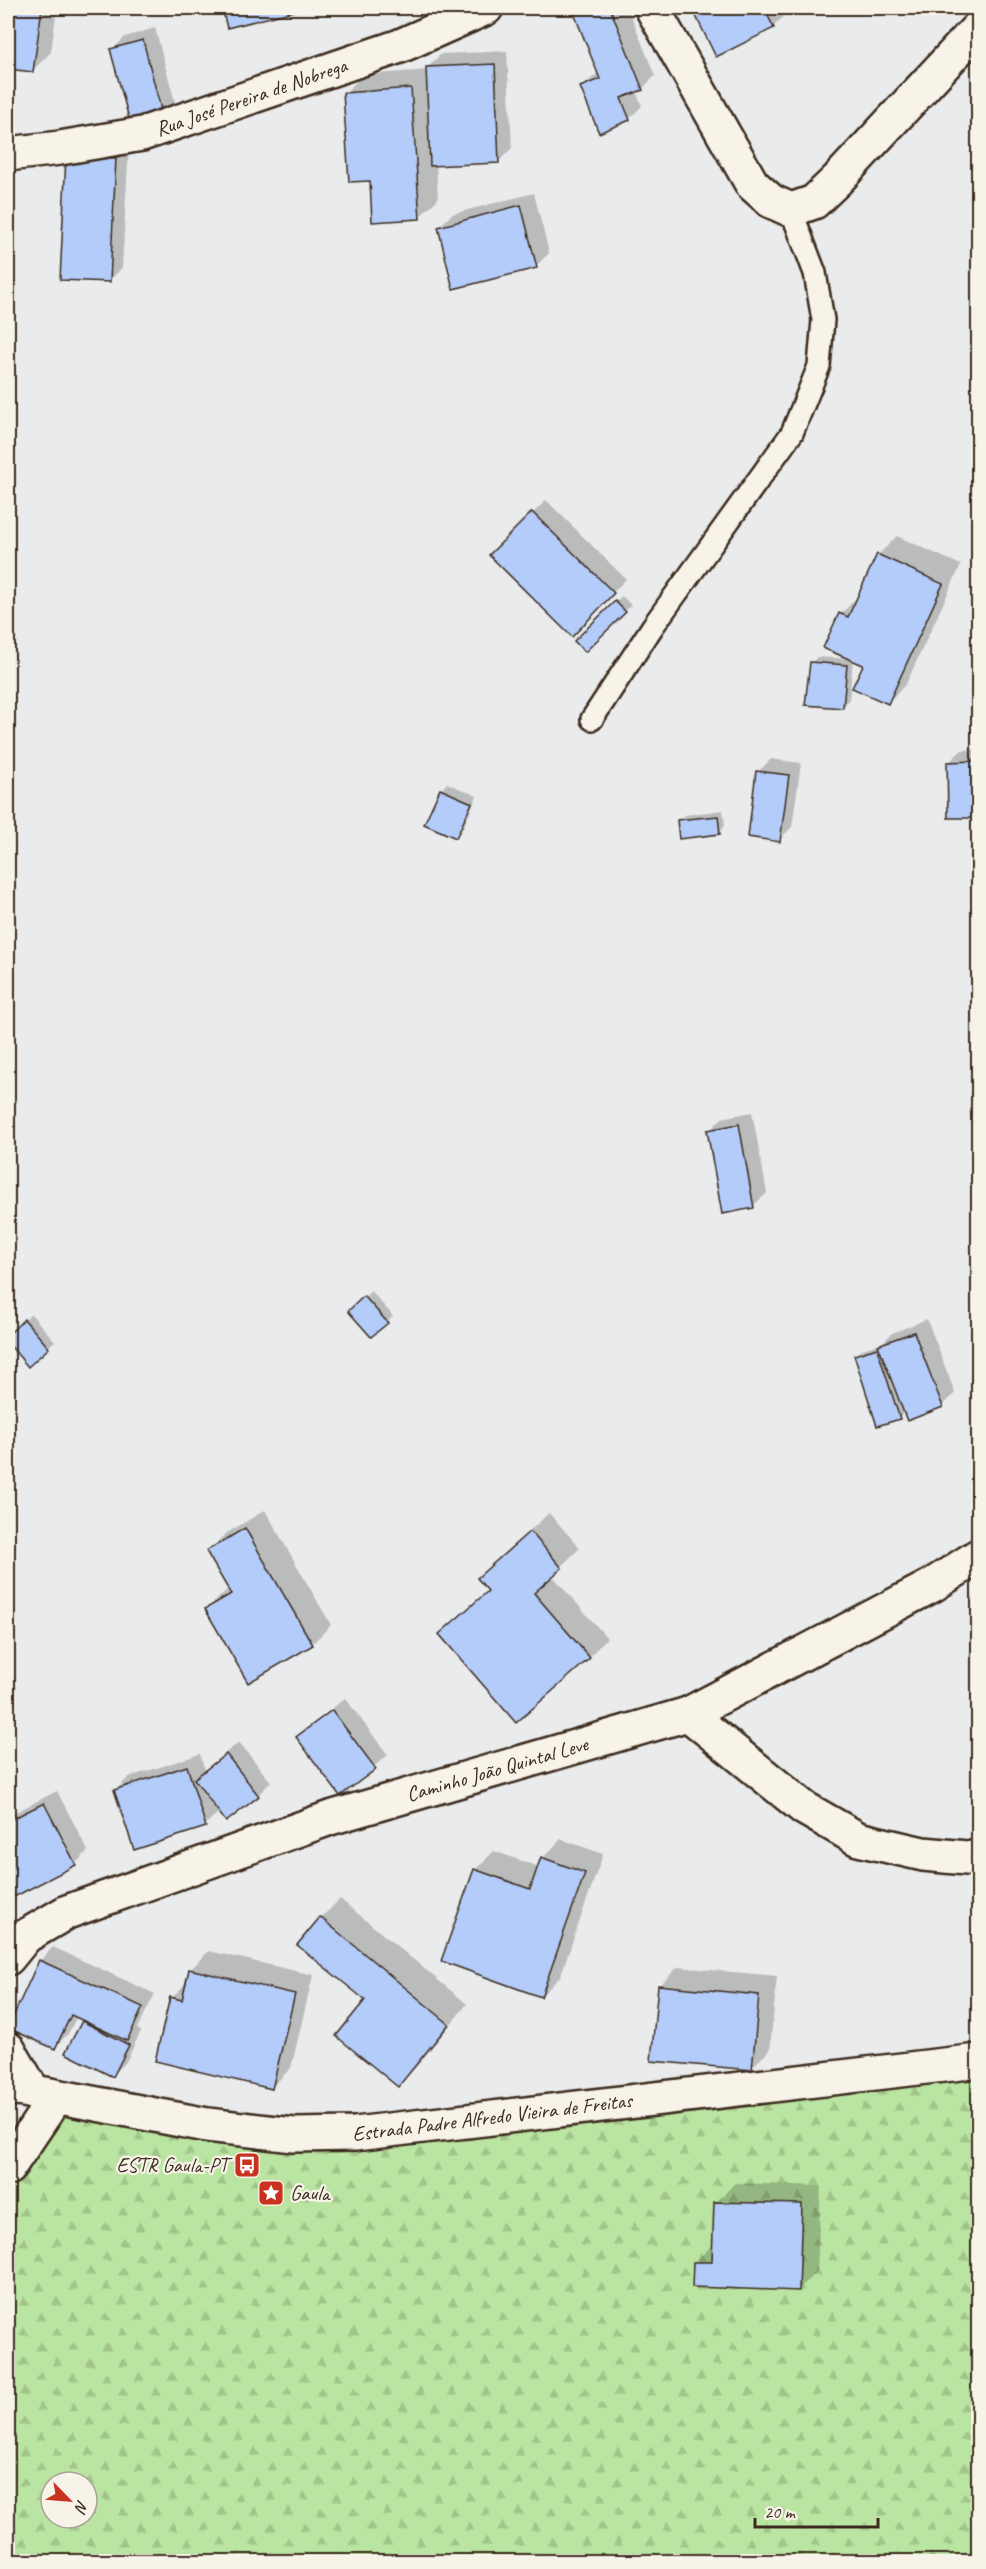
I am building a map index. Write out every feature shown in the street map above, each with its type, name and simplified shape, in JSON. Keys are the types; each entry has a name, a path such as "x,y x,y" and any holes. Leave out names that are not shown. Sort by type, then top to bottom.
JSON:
{"street":[{"name":"Rua José Pereira de Nobrega","path":"8,154 142,134 400,46 486,8"},
{"path":"652,8 752,184 771,201 791,210 814,202 837,180 978,28"},
{"name":"Caminho João Quintal Leve","path":"8,1958 26,1936 78,1908 330,1818 688,1714 931,1586 978,1556"},
{"path":"688,1714 804,1808 858,1839 923,1854 978,1860"},
{"path":"8,2049 33,2092 8,2168"},
{"name":"Estrada Padre Alfredo Vieira de Freitas","path":"33,2092 207,2125 294,2135 356,2134 978,2061"}],"lane":[{"path":"592,719 653,626 792,433 819,366 823,320 815,273 791,210"}],"green space":[{"path":"978,2044 978,2561 8,2562 8,2168 56,2097 355,2134 775,2084"}],"building":[{"path":"8,8 42,8 33,72 8,69"},
{"path":"222,8 306,8 227,28"},
{"path":"572,8 610,8 643,90 621,98 630,120 599,133 580,87 600,79"},
{"path":"692,8 764,8 774,28 716,57"},
{"path":"143,40 163,117 131,126 110,49"},
{"path":"495,64 499,163 430,166 426,67"},
{"path":"411,88 420,219 372,222 370,181 349,182 343,93"},
{"path":"66,156 116,158 110,282 60,280"},
{"path":"521,205 537,268 453,289 438,227"},
{"path":"532,512 614,593 572,637 489,555"},
{"path":"877,554 943,584 888,704 852,688 863,665 823,648 839,613 848,617"},
{"path":"615,601 626,612 585,652 574,641"},
{"path":"810,662 847,665 843,708 805,705"},
{"path":"978,761 978,818 948,818 947,762"},
{"path":"756,771 789,775 780,842 748,837"},
{"path":"440,789 472,803 456,838 424,824"},
{"path":"718,816 720,834 679,839 677,820"},
{"path":"739,1124 754,1208 722,1214 707,1130"},
{"path":"364,1296 388,1323 371,1337 348,1311"},
{"path":"24,1319 49,1348 28,1367 8,1343 8,1335"},
{"path":"914,1332 943,1407 907,1421 878,1345"},
{"path":"877,1348 900,1419 877,1426 854,1355"},
{"path":"245,1528 313,1645 248,1683 205,1609 231,1594 206,1551"},
{"path":"530,1531 562,1568 534,1593 590,1658 516,1723 439,1634 488,1591 477,1578"},
{"path":"332,1710 376,1769 340,1796 296,1737"},
{"path":"226,1754 259,1796 226,1822 194,1779"},
{"path":"187,1766 206,1827 134,1850 114,1790"},
{"path":"44,1803 76,1865 8,1900 8,1821"},
{"path":"541,1857 585,1873 541,1997 441,1961 474,1869 530,1889"},
{"path":"320,1917 449,2024 398,2087 336,2036 365,2000 297,1945"},
{"path":"39,1960 143,2007 127,2041 71,2015 55,2049 8,2028"},
{"path":"189,1969 295,1994 272,2089 155,2061 170,1997 182,2000"},
{"path":"658,1985 759,1995 752,2070 651,2061"},
{"path":"82,2021 129,2045 113,2077 65,2053"},
{"path":"714,2202 802,2204 799,2291 692,2287 693,2262 712,2262"}],"place":[{"name":"ESTR Gaula-PT","path":"247,2165"},
{"name":"Gaula","path":"271,2193"}]}
